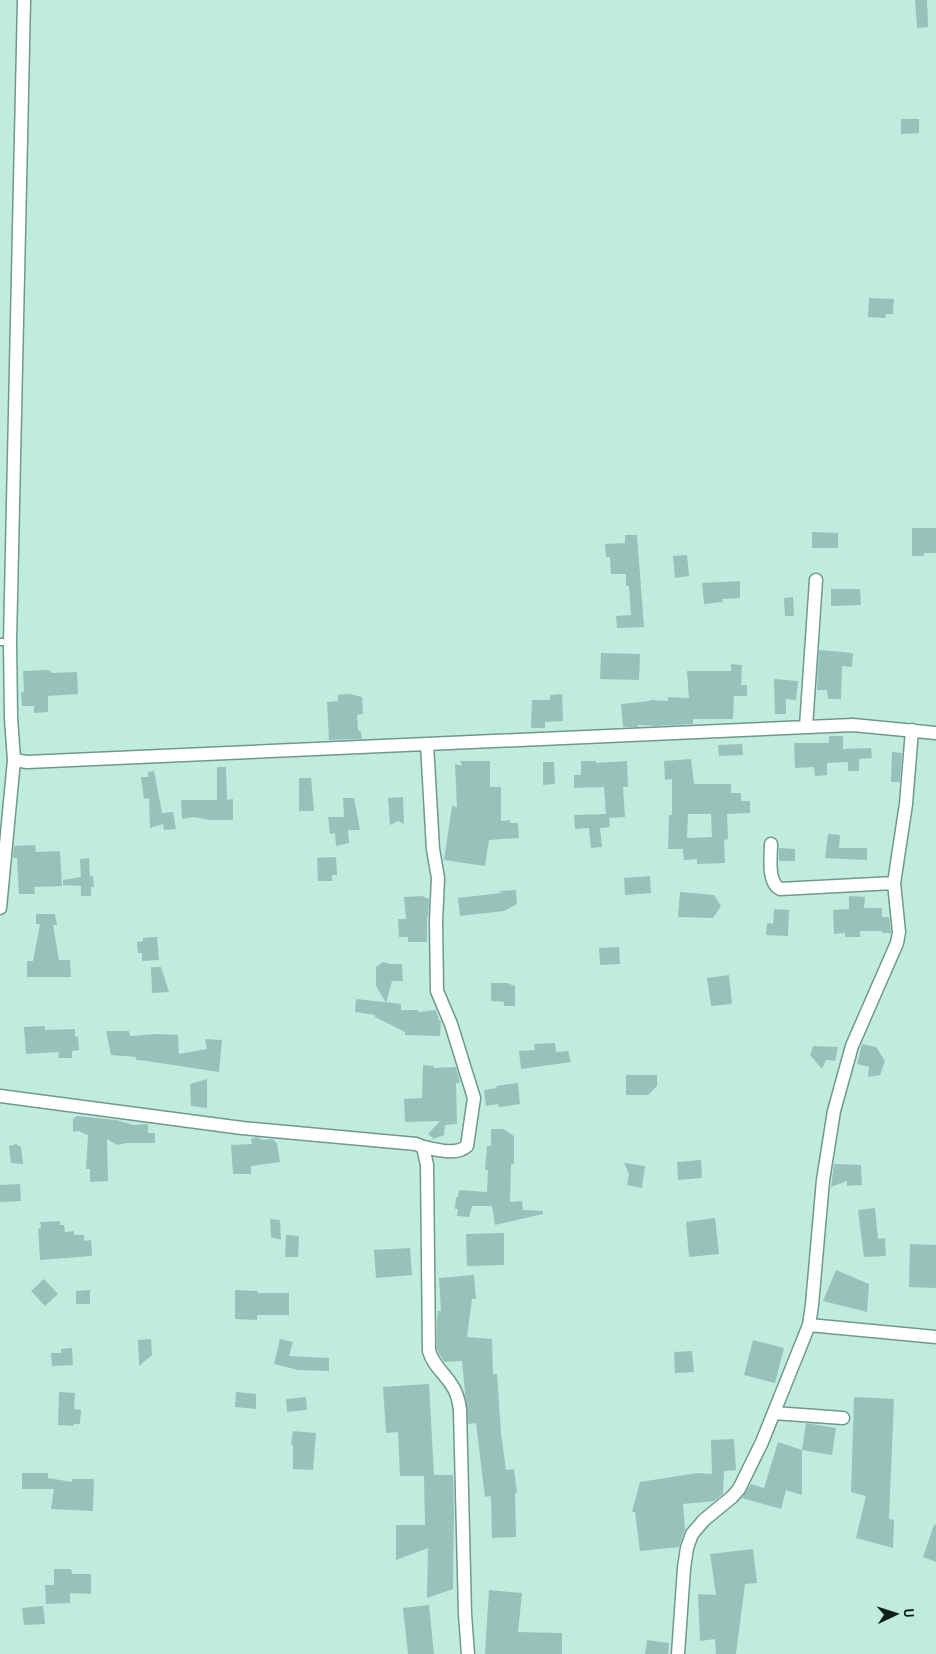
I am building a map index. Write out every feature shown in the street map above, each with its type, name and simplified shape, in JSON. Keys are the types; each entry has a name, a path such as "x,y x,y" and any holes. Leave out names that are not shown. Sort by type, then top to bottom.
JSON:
{"street":[{"path":"0,908 14,760 5,642 24,0"},
{"path":"806,727 816,580"},
{"path":"14,760 27,762 853,725 936,733"},
{"path":"678,1654 684,1568 687,1548 692,1534 704,1520 732,1497 738,1489 762,1442 809,1325 823,1180 834,1111 852,1046 897,943 899,932 894,883 906,804 912,730"},
{"path":"0,1096 242,1128 416,1144 423,1147 455,1151 460,1151 467,1146 474,1098 451,1024 437,991 436,921 438,878 433,849 428,744"},
{"path":"771,844 772,881 775,886 780,888 894,883"},
{"path":"423,1147 427,1165 429,1351 435,1366 452,1385 458,1397 460,1410 468,1654"},
{"path":"809,1325 936,1337"},
{"path":"774,1413 843,1418"}],"building":[{"path":"915,0 927,0 928,27 917,28"},
{"path":"901,119 919,119 919,133 901,134"},
{"path":"869,298 894,299 893,314 886,314 885,318 868,317"},
{"path":"912,528 936,528 936,553 912,556"},
{"path":"812,532 838,533 838,548 812,548"},
{"path":"625,535 637,535 644,627 617,628 616,616 631,615 629,586 626,586 626,574 611,574 610,557 606,557 605,544 625,543"},
{"path":"687,555 689,576 675,578 673,556"},
{"path":"740,581 740,598 722,599 723,602 704,604 702,583"},
{"path":"831,589 860,589 861,605 831,606"},
{"path":"793,597 794,616 785,616 784,598"},
{"path":"819,650 853,653 852,667 842,666 841,699 828,699 827,690 817,690"},
{"path":"601,653 640,654 639,680 600,679"},
{"path":"731,664 742,665 741,685 747,685 747,696 734,696 733,719 693,719 693,724 623,727 621,704 650,700 668,701 668,697 689,698 687,671 731,671"},
{"path":"49,670 52,673 77,672 78,694 48,696 48,712 34,713 34,706 22,706 21,692 24,692 23,671"},
{"path":"774,679 798,681 796,700 786,699 786,714 775,714"},
{"path":"350,694 362,697 363,714 357,715 358,730 361,732 362,739 329,740 327,702 338,701 338,695"},
{"path":"562,694 563,721 545,722 545,728 531,728 532,700 550,700 550,695"},
{"path":"829,736 843,736 843,749 871,748 872,758 859,759 859,771 848,771 848,762 827,763 827,775 815,776 814,767 795,768 794,743 829,743"},
{"path":"742,744 743,755 719,756 718,745"},
{"path":"892,752 902,753 900,782 891,782"},
{"path":"691,759 694,784 731,784 731,793 741,793 741,801 750,801 750,813 727,814 728,839 724,840 725,863 697,864 697,859 684,860 683,849 668,849 669,815 672,815 672,779 665,780 664,761","holes":["688,814 711,814 712,837 687,838"]},
{"path":"460,761 490,761 490,787 501,787 501,821 510,820 510,823 518,823 519,838 489,840 485,866 444,860 452,806 457,807 455,764 462,766"},
{"path":"581,761 596,761 596,763 627,761 628,787 623,787 625,817 609,818 610,827 600,828 602,847 591,848 589,828 575,829 574,815 606,814 604,787 574,788 574,775 581,775"},
{"path":"543,762 554,762 555,784 543,785"},
{"path":"217,767 226,767 227,800 233,799 233,820 210,820 194,817 182,819 181,800 217,800"},
{"path":"154,771 162,813 173,812 176,829 164,830 163,824 150,828 149,798 144,799 141,777 148,777 148,772"},
{"path":"299,778 311,778 314,811 299,811"},
{"path":"403,797 404,824 398,821 390,825 388,798"},
{"path":"343,798 354,798 360,830 348,830 349,843 336,846 335,833 330,834 328,817 344,817"},
{"path":"828,834 840,835 839,848 867,848 867,860 825,858"},
{"path":"35,845 36,852 60,851 62,886 34,887 35,894 19,894 17,858 13,858 14,846"},
{"path":"779,848 795,849 795,861 779,861"},
{"path":"336,857 337,875 332,875 332,881 318,881 317,858"},
{"path":"89,858 90,876 93,876 94,887 91,887 91,896 81,896 81,886 63,885 63,880 81,877 80,859"},
{"path":"650,876 651,893 625,895 624,878"},
{"path":"516,890 517,904 504,911 460,916 458,898"},
{"path":"680,892 714,895 721,906 713,918 678,917"},
{"path":"422,896 429,899 427,942 408,942 408,937 399,937 398,919 406,919 404,897"},
{"path":"849,896 865,897 864,908 882,908 882,917 889,917 891,933 860,931 860,937 845,937 845,933 834,934 833,910 849,909"},
{"path":"774,909 789,910 788,936 766,935 767,923 773,924"},
{"path":"36,914 55,914 57,925 53,925 59,960 70,960 71,977 27,977 27,961 33,961 40,924 36,924"},
{"path":"157,937 159,960 142,961 142,953 138,953 137,942 143,941 143,938"},
{"path":"619,947 620,964 600,965 599,948"},
{"path":"383,962 402,964 403,981 392,981 386,1003 376,986 376,967"},
{"path":"151,967 161,967 169,992 152,993"},
{"path":"729,975 732,1004 711,1006 707,978"},
{"path":"491,983 507,983 515,986 515,1006 504,1006 504,1002 491,1001"},
{"path":"356,999 401,1004 401,1010 418,1010 418,1012 436,1010 441,1021 440,1036 405,1035 405,1032 375,1017 375,1015 355,1012"},
{"path":"45,1026 45,1030 75,1029 75,1037 78,1036 79,1050 72,1051 72,1058 58,1058 59,1052 26,1054 24,1027"},
{"path":"106,1031 129,1031 130,1036 178,1035 179,1054 207,1049 205,1039 222,1040 219,1072 136,1060 136,1057 111,1055"},
{"path":"555,1043 556,1052 568,1051 571,1062 521,1069 519,1051 535,1050 534,1044"},
{"path":"862,1044 876,1047 885,1061 880,1075 868,1077 869,1067 857,1064"},
{"path":"813,1046 838,1047 835,1061 826,1060 822,1069 810,1055"},
{"path":"423,1065 434,1066 434,1068 456,1067 460,1083 456,1083 457,1124 445,1125 444,1135 434,1139 428,1134 440,1121 405,1122 404,1099 422,1098"},
{"path":"626,1075 657,1075 657,1086 648,1095 626,1095"},
{"path":"207,1079 207,1108 191,1106 190,1084"},
{"path":"518,1083 520,1104 499,1107 498,1104 486,1106 484,1090"},
{"path":"77,1116 116,1120 134,1125 148,1124 148,1133 155,1133 155,1143 117,1145 107,1139 108,1181 90,1182 90,1169 86,1169 88,1135 78,1131 73,1132 73,1119"},
{"path":"491,1129 503,1129 514,1136 514,1164 511,1164 510,1202 522,1201 523,1210 543,1211 543,1214 495,1225 492,1206 472,1206 469,1217 457,1216 458,1209 455,1209 459,1190 487,1192 488,1170 485,1170 487,1146 491,1146"},
{"path":"256,1137 263,1140 272,1139 277,1143 280,1162 251,1166 251,1174 233,1174 231,1145 252,1144 251,1139"},
{"path":"16,1144 21,1147 23,1164 11,1163 9,1146"},
{"path":"701,1160 702,1178 678,1180 677,1162"},
{"path":"624,1163 645,1166 642,1188 627,1185 629,1174"},
{"path":"834,1164 861,1165 862,1185 847,1186 847,1181 831,1187"},
{"path":"20,1184 21,1201 0,1202 0,1185"},
{"path":"875,1208 878,1239 885,1238 886,1256 864,1257 858,1210"},
{"path":"715,1218 719,1254 689,1257 686,1222"},
{"path":"270,1219 280,1220 281,1240 271,1237"},
{"path":"60,1221 60,1225 64,1225 65,1232 74,1231 74,1235 84,1235 84,1241 91,1240 92,1256 40,1260 38,1229 41,1228 40,1222"},
{"path":"504,1233 504,1265 467,1266 466,1234"},
{"path":"286,1235 299,1236 298,1257 285,1257"},
{"path":"910,1244 936,1245 936,1288 909,1287"},
{"path":"410,1248 412,1275 376,1278 374,1250"},
{"path":"836,1270 869,1284 867,1312 823,1301"},
{"path":"474,1275 476,1299 472,1299 467,1337 492,1339 493,1374 497,1374 501,1433 506,1470 514,1469 517,1493 515,1493 516,1537 492,1538 491,1496 485,1497 476,1423 468,1424 462,1361 444,1362 437,1350 438,1311 441,1311 439,1278"},
{"path":"44,1279 58,1294 45,1306 31,1291"},
{"path":"90,1290 90,1304 76,1304 76,1291"},
{"path":"235,1290 258,1291 258,1293 289,1293 289,1315 257,1315 257,1320 235,1319"},
{"path":"151,1339 152,1355 139,1366 138,1340"},
{"path":"280,1339 293,1342 289,1356 329,1358 329,1371 298,1370 274,1364"},
{"path":"753,1340 784,1348 775,1383 744,1375"},
{"path":"72,1348 73,1365 52,1366 51,1353 61,1353 61,1349"},
{"path":"692,1351 694,1372 675,1373 674,1352"},
{"path":"429,1384 434,1475 453,1475 454,1510 453,1589 427,1598 428,1548 396,1560 396,1525 425,1525 424,1476 400,1476 398,1432 386,1433 383,1387"},
{"path":"59,1392 75,1393 74,1409 81,1410 80,1424 74,1424 73,1426 58,1425"},
{"path":"236,1392 256,1394 256,1409 235,1407"},
{"path":"306,1397 307,1410 287,1412 286,1399"},
{"path":"854,1397 894,1399 889,1519 894,1520 893,1548 856,1538 866,1496 851,1492"},
{"path":"806,1423 836,1428 832,1455 802,1450"},
{"path":"293,1431 316,1433 313,1470 293,1469 293,1445 291,1445"},
{"path":"734,1439 736,1470 724,1471 723,1494 714,1501 683,1504 685,1529 679,1547 640,1551 635,1512 632,1512 640,1482 697,1473 712,1474 711,1440"},
{"path":"778,1442 802,1450 802,1495 786,1490 781,1509 742,1498 751,1484 764,1488"},
{"path":"22,1473 48,1473 48,1478 72,1482 72,1479 94,1479 93,1511 51,1509 54,1489 22,1489"},
{"path":"934,1525 936,1525 936,1562 923,1557"},
{"path":"753,1549 757,1583 745,1584 736,1654 716,1654 715,1639 700,1641 698,1594 716,1595 710,1554"},
{"path":"54,1569 71,1569 72,1574 91,1574 91,1594 70,1593 70,1603 46,1604 45,1585 54,1585"},
{"path":"489,1590 522,1593 518,1632 562,1633 562,1654 485,1654"},
{"path":"429,1605 434,1654 408,1654 403,1608"},
{"path":"43,1606 45,1624 24,1625 22,1608"},
{"path":"647,1640 669,1643 668,1654 645,1654"}]}
